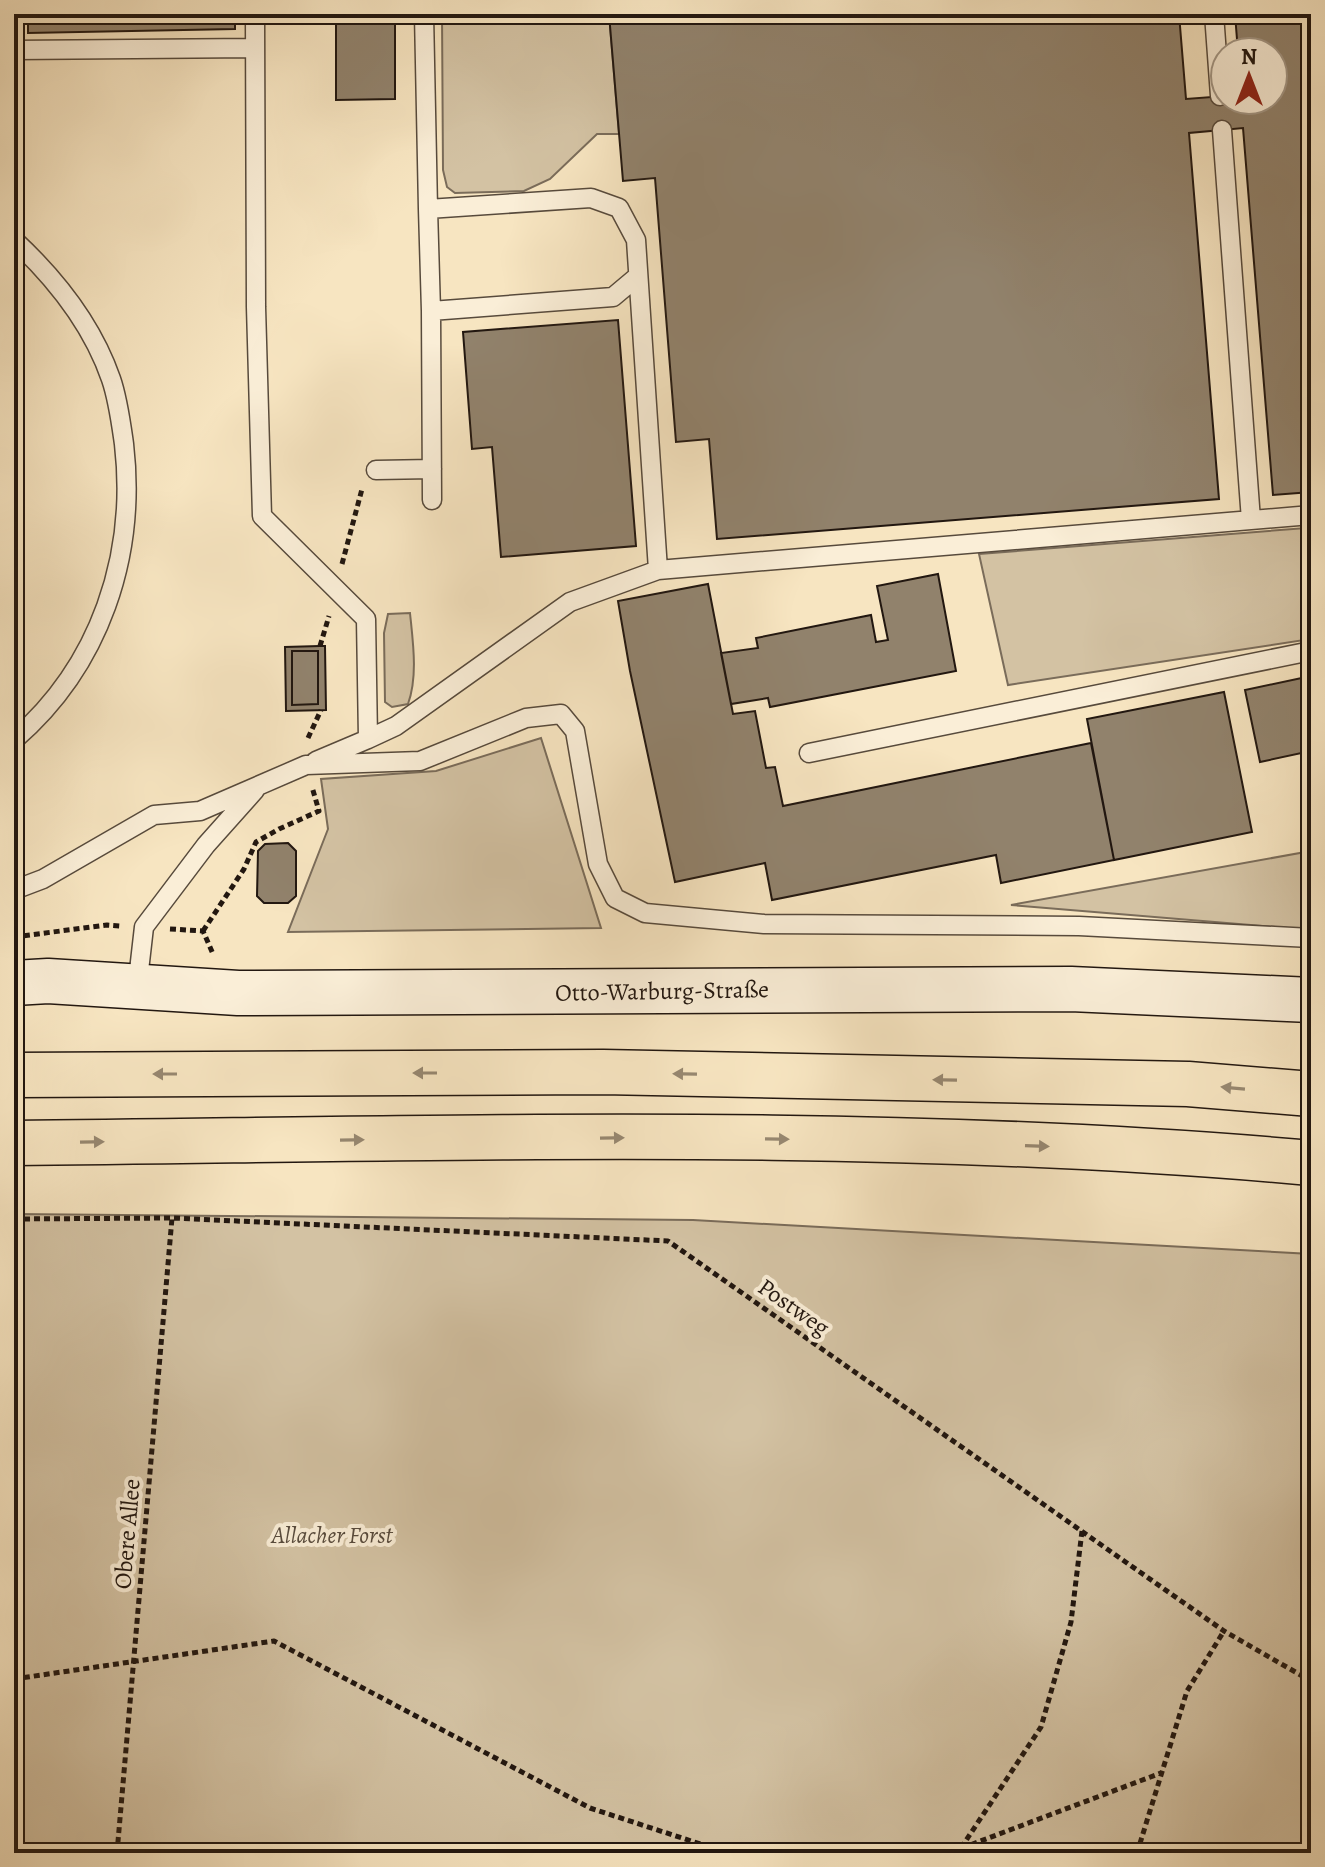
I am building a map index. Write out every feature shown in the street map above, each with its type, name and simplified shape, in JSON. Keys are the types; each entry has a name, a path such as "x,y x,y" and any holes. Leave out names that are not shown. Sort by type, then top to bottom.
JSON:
{"highway":[{"path":"14,1075 618,1073 1188,1084 1311,1094"},
{"path":"14,1143 699,1137 984,1143 1185,1152 1311,1163"}],"main road":[{"name":"Otto-Warburg-Straße","path":"14,983 48,981 238,993 1071,989 1311,1000"}],"lane":[{"path":"255,14 256,307 262,516 366,619 368,739"},
{"path":"424,14 432,500"},
{"path":"1214,14 1216,36"},
{"path":"14,50 254,48"},
{"path":"1222,130 1251,520"},
{"path":"428,209 591,198 619,208 636,240 658,570"},
{"path":"14,240 65,293 91,335 111,379 122,427 127,471 126,522 118,571 104,615 82,662 54,701 14,740"},
{"path":"431,311 613,297 638,276"},
{"path":"376,470 432,469"},
{"path":"14,890 43,879 154,815 200,811 396,726 570,602 658,570 1311,515"},
{"path":"809,753 1311,651"},
{"path":"306,765 420,761 526,718 561,714 575,731 598,864 615,898 645,913 764,924 1079,926 1311,938"},
{"path":"137,988 144,927 206,845 258,787"}],"path":[{"path":"320,646 365,478 376,470"},
{"path":"203,931 244,869 256,842 319,811"},
{"path":"14,937 107,925 144,927"},
{"name":"Postweg","path":"14,1219 172,1218 668,1241 1224,1631 1311,1681"},
{"name":"Obere Allee","path":"117,1853 172,1218"},
{"path":"961,1848 1041,1727 1071,1622 1082,1531"},
{"path":"1137,1853 1187,1691 1224,1631"},
{"path":"14,1679 274,1641 590,1808 728,1853"},
{"path":"943,1853 1161,1773"},
{"path":"961,1848 974,1853"}],"green space":[{"path":"442,14 609,14 619,134 597,134 550,179 524,191 455,193 447,187 443,170"},
{"path":"1306,528 1311,560 1311,639 1008,685 979,554"},
{"path":"410,613 414,659 411,693 408,704 392,707 385,702 384,633 388,614"},
{"path":"541,738 601,928 288,932 328,829 321,779 436,771"},
{"path":"1311,851 1311,930 1011,905"},
{"name":"Allacher Forst","path":"14,1214 693,1220 1311,1254 1311,1853 14,1853"}],"building":[{"path":"28,14 235,14 235,29 28,33"},
{"path":"336,14 395,14 395,99 336,100"},
{"path":"609,14 1179,14 1186,99 1209,97 1209,116 1289,116 1289,36 1237,36 1235,14 1311,14 1311,492 1273,495 1243,128 1189,133 1219,499 717,539 709,439 676,442 655,178 623,181"},
{"path":"618,320 636,546 501,557 492,447 472,449 463,332"},
{"path":"938,574 956,671 770,707 768,698 731,704 721,653 758,648 756,638 871,615 876,642 888,640 877,586"},
{"path":"708,584 733,714 755,711 766,768 775,767 783,806 1091,743 1114,860 1001,883 996,855 772,900 765,863 675,882 618,601"},
{"path":"325,646 326,710 286,711 285,647","holes":["292,651 318,651 318,704 292,705"]},
{"path":"292,651 318,651 318,704 292,705"},
{"path":"1311,676 1311,751 1260,762 1245,690"},
{"path":"1224,692 1252,832 1114,860 1087,719"},
{"path":"288,843 296,851 296,896 288,903 264,903 257,896 258,851 265,844"}]}
